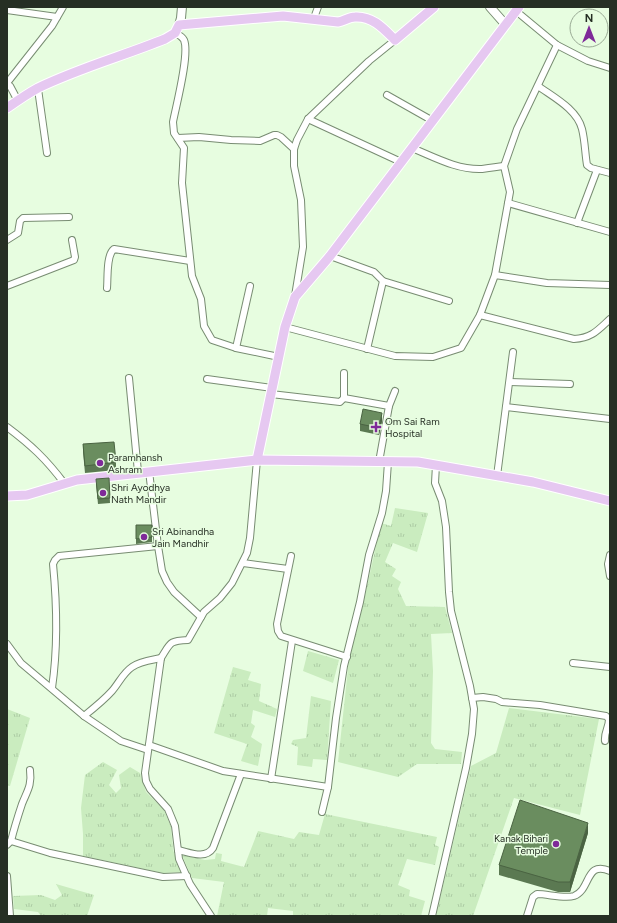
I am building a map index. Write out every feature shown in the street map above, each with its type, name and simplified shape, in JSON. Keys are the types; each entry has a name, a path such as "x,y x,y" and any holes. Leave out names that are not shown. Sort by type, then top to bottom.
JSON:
{"main road":[{"path":"7,108 38,89 94,64 165,39 177,29 263,17 283,16 314,18 338,22 356,17 374,21 395,40 434,7"},
{"path":"257,460 284,327 295,298 330,256 505,24 518,9"},
{"path":"7,496 27,494 76,480 257,460 418,462 533,482 610,501"}],"street":[{"path":"18,101 7,83 44,37 63,7"},
{"path":"182,7 181,18 177,29 184,40 186,47 185,60 173,122 174,134 184,148 182,183 190,261 192,276 201,299 204,326 212,340 236,348 278,356"},
{"path":"314,18 318,7"},
{"path":"490,7 505,24"},
{"path":"518,9 557,45 588,61 610,68"},
{"path":"7,10 57,17"},
{"path":"295,298 303,248 301,200 295,176 294,149 298,136 308,119 369,61 395,40"},
{"path":"284,327 395,356 433,357 461,348 480,315 494,275 510,192 504,166 517,128 557,45"},
{"path":"538,86 566,106 574,114 582,126 587,166 610,173"},
{"path":"38,89 47,153"},
{"path":"387,95 433,120"},
{"path":"308,119 401,162"},
{"path":"178,138 198,137 260,141 277,135 281,136 294,149"},
{"path":"412,148 448,163 460,166 481,169 504,166"},
{"path":"577,223 597,170"},
{"path":"508,203 610,232"},
{"path":"7,240 18,233 21,219 69,217"},
{"path":"7,286 28,279 53,267 73,261 75,257 72,240"},
{"path":"107,288 109,258 114,249 190,261"},
{"path":"330,256 374,272 382,281 449,301"},
{"path":"494,275 547,283 610,285"},
{"path":"367,349 382,281"},
{"path":"236,348 250,286"},
{"path":"480,315 574,339 592,335 610,319"},
{"path":"497,476 513,352"},
{"path":"344,373 344,398"},
{"path":"129,378 138,472"},
{"path":"207,380 337,402 342,401 344,398 389,406"},
{"path":"510,382 570,384"},
{"path":"322,812 328,787 336,718 346,657 369,555 382,513 386,491 383,462 389,406 395,391"},
{"path":"506,407 610,419"},
{"path":"7,427 29,443 47,461 64,483"},
{"path":"211,916 190,884 179,859 175,826 168,810 150,789 146,781 145,773 161,658 173,641 188,640 204,612 220,598 232,583 243,563 250,538 257,460"},
{"path":"432,916 466,768 472,734 474,709 451,611 446,527 442,501 435,483 436,465"},
{"path":"149,471 162,571 174,592 201,617"},
{"path":"52,688 56,661 57,629 53,564 55,560 58,556 158,546"},
{"path":"610,555 608,564 610,576"},
{"path":"291,556 277,624 278,631 281,636 292,641 346,657"},
{"path":"243,563 288,568"},
{"path":"271,778 292,641"},
{"path":"7,644 21,664 52,688 84,716 121,741 217,769 328,787"},
{"path":"84,716 114,690 126,672 133,666 141,662 161,658"},
{"path":"573,663 610,667"},
{"path":"472,698 482,697 496,699 502,702 540,705 606,716 610,719 609,727 604,734 605,741"},
{"path":"30,770 31,780 29,789 22,803 9,843 162,877 187,876"},
{"path":"178,850 200,855 205,855 210,852 213,848 241,774"},
{"path":"527,916 533,897 537,894 574,896 582,890 594,870 603,868 610,871"},
{"path":"7,876 10,916"}],"green space":[{"path":"395,508 428,513 417,552 393,543 385,562 396,569 392,576 401,582 398,589 406,606 445,607 452,633 431,634 433,671 431,743 435,749 462,752 461,764 417,764 398,777 338,762 349,659 363,605 381,523 391,526"},
{"path":"308,651 339,660 333,683 303,671"},
{"path":"233,667 251,672 248,680 261,684 259,701 277,709 275,717 253,710 251,723 255,726 251,737 262,744 258,766 241,761 247,744 214,733"},
{"path":"311,696 331,701 327,760 313,759 312,767 297,765 298,747 291,744 293,740 306,738"},
{"path":"509,708 599,719 580,815 514,798 473,916 436,916 471,766 496,753"},
{"path":"7,709 30,718 10,786 7,786"},
{"path":"103,762 117,770 109,785 116,793 121,788 119,775 130,767 140,773 146,792 164,810 171,827 173,850 181,872 163,873 83,856 81,808 85,775"},
{"path":"325,814 437,837 435,845 439,847 435,865 407,859 398,885 410,890 409,896 425,901 421,916 293,916 293,911 268,908 267,916 217,916 224,882 192,878 182,855 205,860 215,859 216,853 222,854 221,861 244,867 258,831 294,839 299,832 319,835"},
{"path":"56,884 94,895 87,916 41,916 38,912 14,909 13,896 41,895 55,900 62,895"}],"building":[{"path":"363,409 382,413 379,428 360,424"},
{"path":"114,442 116,462 85,466 83,444"},
{"name":"Shri Ayodhya Nath Mandir","path":"109,478 110,498 98,499 96,479"},
{"path":"136,525 152,525 152,537 136,539"},
{"path":"520,800 588,823 570,882 558,882 499,865"}],"place":[{"name":"Om Sai Ram Hospital","path":"376,427"},
{"name":"Paramhansh Ashram","path":"100,463"},
{"name":"Shri Ayodhya Nath Mandir","path":"103,493"},
{"name":"Sri Abinandha Jain Mandhir","path":"144,537"},
{"name":"Kanak Bihari Temple","path":"556,844"}]}
